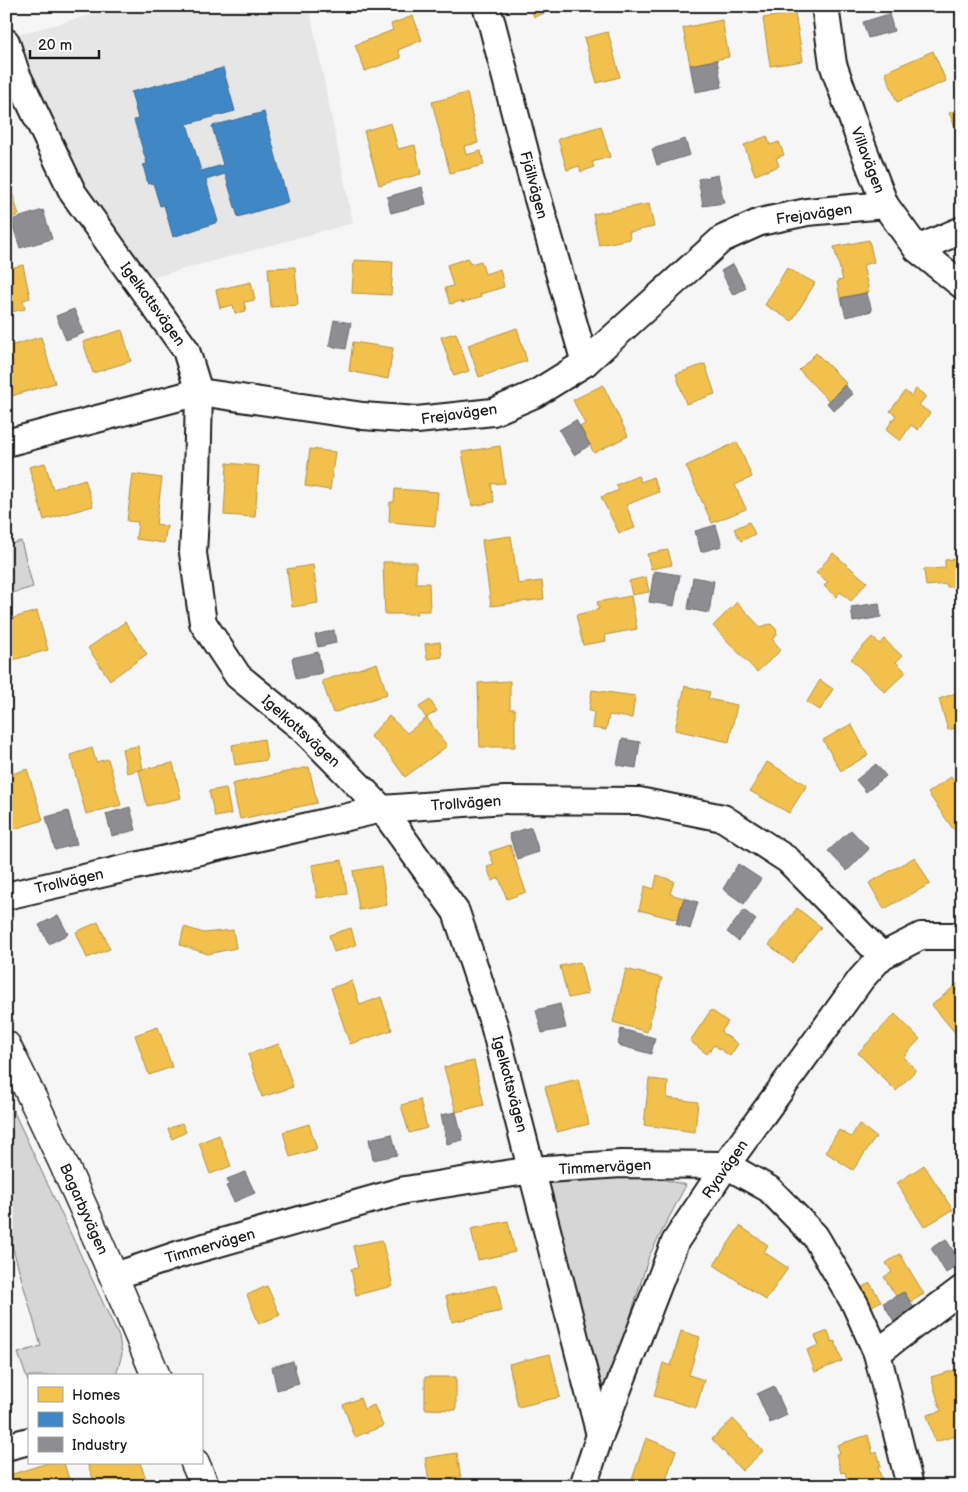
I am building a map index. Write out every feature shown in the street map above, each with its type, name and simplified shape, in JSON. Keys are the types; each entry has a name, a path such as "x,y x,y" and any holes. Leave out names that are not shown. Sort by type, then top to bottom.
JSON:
{"street":[{"name":"Fjällvägen","path":"486,6 530,171 585,363"},
{"name":"Villavägen","path":"825,6 833,64 858,135 886,205 917,249 962,285"},
{"name":"Igelkottsvägen","path":"6,42 16,73 73,193 186,350 199,392 193,553 203,623 238,676 304,730 382,809 456,912 494,1025 600,1435"},
{"name":"Frejavägen","path":"6,444 199,392 363,416 418,420 493,412 535,394 585,363 722,239 760,222 807,212 886,205"},
{"path":"917,249 962,230"},
{"name":"Trollvägen","path":"6,896 382,809 505,800 639,802 723,818 788,860 882,956"},
{"name":"Ryavägen","path":"582,1486 675,1242 726,1165 861,979 882,956 922,936 962,936"},
{"name":"Bagarbyvägen","path":"6,1045 46,1123 115,1276 155,1374"},
{"name":"Timmervägen","path":"115,1276 180,1254 405,1190 532,1170 621,1164 726,1165 768,1189 815,1236 855,1304 877,1353 910,1486"},
{"path":"877,1353 962,1289"},
{"path":"195,1464 206,1486"}],"shaded area":[{"path":"125,6 309,6 353,223 151,278 80,177 28,79 20,34"},
{"path":"21,541 33,587 6,595 6,545"},
{"path":"6,1095 119,1337 122,1354 117,1374 28,1374 28,1381 18,1353 41,1346 6,1225"},
{"path":"615,1173 658,1178 686,1185 649,1256 609,1385 600,1396 545,1178"}],"building: Homes":[{"path":"530,6 563,6 534,17"},
{"path":"795,13 803,61 770,66 763,18"},
{"path":"413,16 422,40 398,50 401,58 365,71 355,45 393,30 391,24"},
{"path":"722,20 729,57 690,65 683,28"},
{"path":"608,32 620,77 597,83 584,38"},
{"path":"933,51 946,81 897,102 885,72"},
{"path":"467,93 478,143 464,146 466,155 481,151 484,165 450,173 432,102"},
{"path":"962,108 962,139 961,140 949,113"},
{"path":"391,123 398,149 415,145 421,174 379,185 364,131"},
{"path":"601,126 610,157 592,162 594,167 581,172 579,166 567,170 558,139"},
{"path":"767,136 770,145 779,142 784,155 776,158 779,166 755,175 744,145"},
{"path":"9,183 19,215 6,219 6,184"},
{"path":"649,204 654,227 629,232 630,239 599,245 593,214"},
{"path":"869,240 874,262 863,265 869,292 840,298 837,281 843,280 834,247"},
{"path":"468,258 470,264 481,261 485,274 500,269 504,287 480,294 481,297 462,303 461,301 450,304 445,288 453,286 447,265"},
{"path":"354,260 393,262 391,295 352,293"},
{"path":"23,265 30,298 23,300 25,309 6,313 6,269"},
{"path":"295,267 298,305 271,307 268,268"},
{"path":"787,268 815,283 792,321 765,305"},
{"path":"251,282 255,300 244,302 246,311 235,313 233,305 220,308 216,290"},
{"path":"517,328 527,361 479,377 468,345"},
{"path":"122,330 131,361 93,373 83,342"},
{"path":"456,333 469,371 454,376 441,337"},
{"path":"41,337 55,383 8,397 6,390 6,347"},
{"path":"353,342 393,348 388,379 349,371"},
{"path":"816,353 846,383 829,401 799,370"},
{"path":"705,364 715,394 686,404 676,374"},
{"path":"603,385 628,436 594,453 580,427 585,424 573,400"},
{"path":"916,389 926,396 919,405 930,413 918,430 911,425 900,441 886,430 896,415 890,411 905,391 911,396"},
{"path":"737,442 752,477 735,485 746,509 712,523 686,466"},
{"path":"500,446 505,483 491,484 494,502 472,506 462,452"},
{"path":"310,449 335,452 330,490 305,486"},
{"path":"45,463 53,489 85,479 93,506 44,520 29,467"},
{"path":"227,463 259,466 255,517 224,515"},
{"path":"133,474 162,478 156,524 167,526 164,543 136,539 138,522 127,521"},
{"path":"638,476 641,482 653,477 659,492 626,505 635,528 619,533 601,497 619,490 616,485"},
{"path":"395,489 438,492 435,526 389,522 390,502 394,502"},
{"path":"749,522 755,534 741,541 734,529"},
{"path":"511,536 518,584 542,581 544,599 491,606 482,540"},
{"path":"668,550 672,565 651,569 647,554"},
{"path":"833,553 867,582 851,601 840,592 836,597 824,586 828,582 816,573"},
{"path":"962,558 962,586 947,587 947,584 926,586 924,569 945,568 945,560"},
{"path":"383,562 416,562 416,583 429,583 430,611 417,611 417,614 385,614"},
{"path":"313,565 318,603 292,607 287,569"},
{"path":"646,577 649,592 632,595 629,581"},
{"path":"631,596 637,629 605,635 606,641 583,645 576,615 599,609 597,602"},
{"path":"737,602 761,628 771,624 776,629 777,635 772,639 781,650 757,672 713,626"},
{"path":"37,611 48,650 6,662 6,620"},
{"path":"125,622 147,654 110,680 88,648"},
{"path":"872,637 880,644 884,639 902,656 896,662 906,672 885,692 851,659"},
{"path":"440,642 442,657 427,659 425,644"},
{"path":"377,663 387,694 333,713 322,681"},
{"path":"820,680 833,689 820,710 807,702"},
{"path":"510,681 510,709 515,709 515,747 480,747 478,683"},
{"path":"685,686 710,692 708,699 737,705 729,742 675,730"},
{"path":"592,690 635,696 632,718 609,715 606,730 592,728 594,712 589,711"},
{"path":"962,691 962,726 948,730 939,699"},
{"path":"430,700 437,711 426,718 419,707"},
{"path":"389,716 407,733 427,718 447,746 405,777 387,752 370,736"},
{"path":"851,724 868,755 841,771 823,740"},
{"path":"264,739 267,760 235,765 232,745"},
{"path":"138,746 143,769 127,773 122,749"},
{"path":"92,748 96,762 108,759 121,805 86,814 70,755"},
{"path":"767,762 807,785 789,813 750,791"},
{"path":"173,763 181,798 147,806 139,770"},
{"path":"309,767 317,803 240,819 232,784"},
{"path":"27,769 43,820 11,830 6,815 6,776"},
{"path":"962,773 962,823 953,829 928,793 951,777 953,780"},
{"path":"226,788 231,814 215,817 209,791"},
{"path":"510,845 526,892 507,899 499,878 492,881 487,867 494,865 489,852"},
{"path":"915,857 930,884 884,909 869,883"},
{"path":"342,860 347,894 317,898 312,865"},
{"path":"381,866 387,905 359,910 353,871"},
{"path":"657,875 674,881 670,894 684,898 678,920 639,910 645,886 654,889"},
{"path":"797,908 821,927 792,963 769,945"},
{"path":"98,922 110,949 87,958 76,932"},
{"path":"184,927 204,933 233,930 236,948 208,954 180,945"},
{"path":"351,928 356,945 334,952 329,935"},
{"path":"580,962 588,994 568,998 560,966"},
{"path":"626,969 662,978 647,1032 613,1022"},
{"path":"962,980 962,1041 932,1005"},
{"path":"352,981 360,1005 381,997 392,1030 350,1044 331,988"},
{"path":"711,1010 728,1022 721,1032 738,1044 730,1056 714,1045 707,1054 690,1041"},
{"path":"895,1014 920,1039 903,1057 916,1070 896,1091 858,1053"},
{"path":"158,1027 172,1067 149,1075 135,1035"},
{"path":"279,1044 293,1087 262,1097 248,1054"},
{"path":"474,1061 484,1105 456,1112 444,1067"},
{"path":"578,1079 589,1124 557,1132 545,1087"},
{"path":"649,1079 668,1081 667,1098 698,1102 695,1132 644,1125"},
{"path":"420,1100 427,1128 409,1133 401,1105"},
{"path":"182,1123 186,1132 172,1139 168,1129"},
{"path":"309,1124 317,1149 290,1157 283,1132"},
{"path":"859,1124 876,1137 853,1170 825,1152 839,1130 851,1137"},
{"path":"219,1135 231,1166 210,1174 199,1143"},
{"path":"924,1165 953,1210 924,1227 897,1183"},
{"path":"508,1221 515,1252 478,1260 471,1229"},
{"path":"740,1226 768,1245 764,1252 788,1268 766,1300 714,1265"},
{"path":"382,1240 393,1286 356,1295 351,1269 358,1268 353,1246"},
{"path":"900,1254 924,1294 910,1302 904,1292 896,1296 884,1277 892,1272 886,1263"},
{"path":"870,1283 881,1301 870,1307 859,1289"},
{"path":"497,1285 502,1311 452,1322 446,1296"},
{"path":"267,1286 280,1315 259,1324 247,1295"},
{"path":"681,1331 700,1337 689,1375 704,1380 696,1408 654,1396 663,1363 671,1366"},
{"path":"828,1331 832,1342 835,1341 842,1361 815,1372 807,1350 819,1345 815,1336"},
{"path":"550,1354 560,1397 518,1407 509,1364"},
{"path":"962,1368 962,1434 935,1442 927,1415 941,1411 931,1377"},
{"path":"425,1377 456,1377 456,1410 425,1409"},
{"path":"360,1398 364,1409 374,1405 383,1426 355,1437 343,1405"},
{"path":"733,1419 763,1451 742,1471 712,1439"},
{"path":"868,1435 873,1454 877,1452 881,1466 878,1467 882,1480 861,1486 849,1486 845,1472 841,1473 836,1454 840,1453 837,1445"},
{"path":"646,1438 676,1450 664,1486 630,1486"},
{"path":"457,1453 462,1486 430,1486 425,1458"},
{"path":"45,1464 64,1464 71,1486 6,1486 6,1476"},
{"path":"87,1464 140,1464 149,1486 96,1486"}],"building: Schools":[{"path":"223,68 235,111 187,124 201,171 223,165 212,126 264,112 288,202 238,217 225,174 206,180 218,222 173,237 164,205 160,206 153,183 148,184 143,165 147,164 134,120 138,119 131,92"}],"building: Industry":[{"path":"414,6 425,6 415,10"},
{"path":"889,14 894,31 868,38 863,22"},
{"path":"717,60 722,87 695,92 690,65"},
{"path":"685,139 690,155 657,165 652,149"},
{"path":"718,175 724,203 703,206 698,179"},
{"path":"422,187 426,204 391,213 387,197"},
{"path":"43,210 52,239 20,248 11,220"},
{"path":"733,264 746,288 733,295 721,271"},
{"path":"867,293 872,311 846,317 841,298"},
{"path":"74,309 84,333 66,340 56,316"},
{"path":"334,320 351,323 346,349 329,346"},
{"path":"845,385 853,394 834,411 827,403"},
{"path":"576,420 590,445 574,455 559,430"},
{"path":"716,525 722,546 701,552 695,531"},
{"path":"654,571 680,575 674,606 649,602"},
{"path":"693,577 714,581 709,613 688,609"},
{"path":"879,603 881,617 853,622 851,607"},
{"path":"334,630 336,643 318,647 315,635"},
{"path":"318,652 322,673 296,679 292,658"},
{"path":"622,739 640,742 636,768 617,765"},
{"path":"876,764 886,776 866,792 856,780"},
{"path":"130,807 136,830 112,836 106,814"},
{"path":"68,811 77,844 55,850 46,817"},
{"path":"531,827 539,852 517,859 509,834"},
{"path":"851,830 869,849 847,871 828,851"},
{"path":"738,864 761,879 744,904 723,889"},
{"path":"684,898 698,902 690,929 676,924"},
{"path":"744,910 756,920 738,941 727,932"},
{"path":"58,915 68,934 49,944 39,925"},
{"path":"560,1004 566,1028 542,1033 536,1010"},
{"path":"621,1029 655,1038 651,1054 618,1045"},
{"path":"456,1112 463,1140 447,1144 441,1115"},
{"path":"392,1134 397,1155 373,1160 369,1139"},
{"path":"245,1172 255,1193 234,1202 226,1186 229,1185 227,1179"},
{"path":"946,1239 961,1264 946,1273 931,1248"},
{"path":"904,1292 916,1311 895,1323 883,1303"},
{"path":"293,1361 299,1384 277,1390 272,1367"},
{"path":"774,1386 787,1415 770,1423 757,1394"}]}
